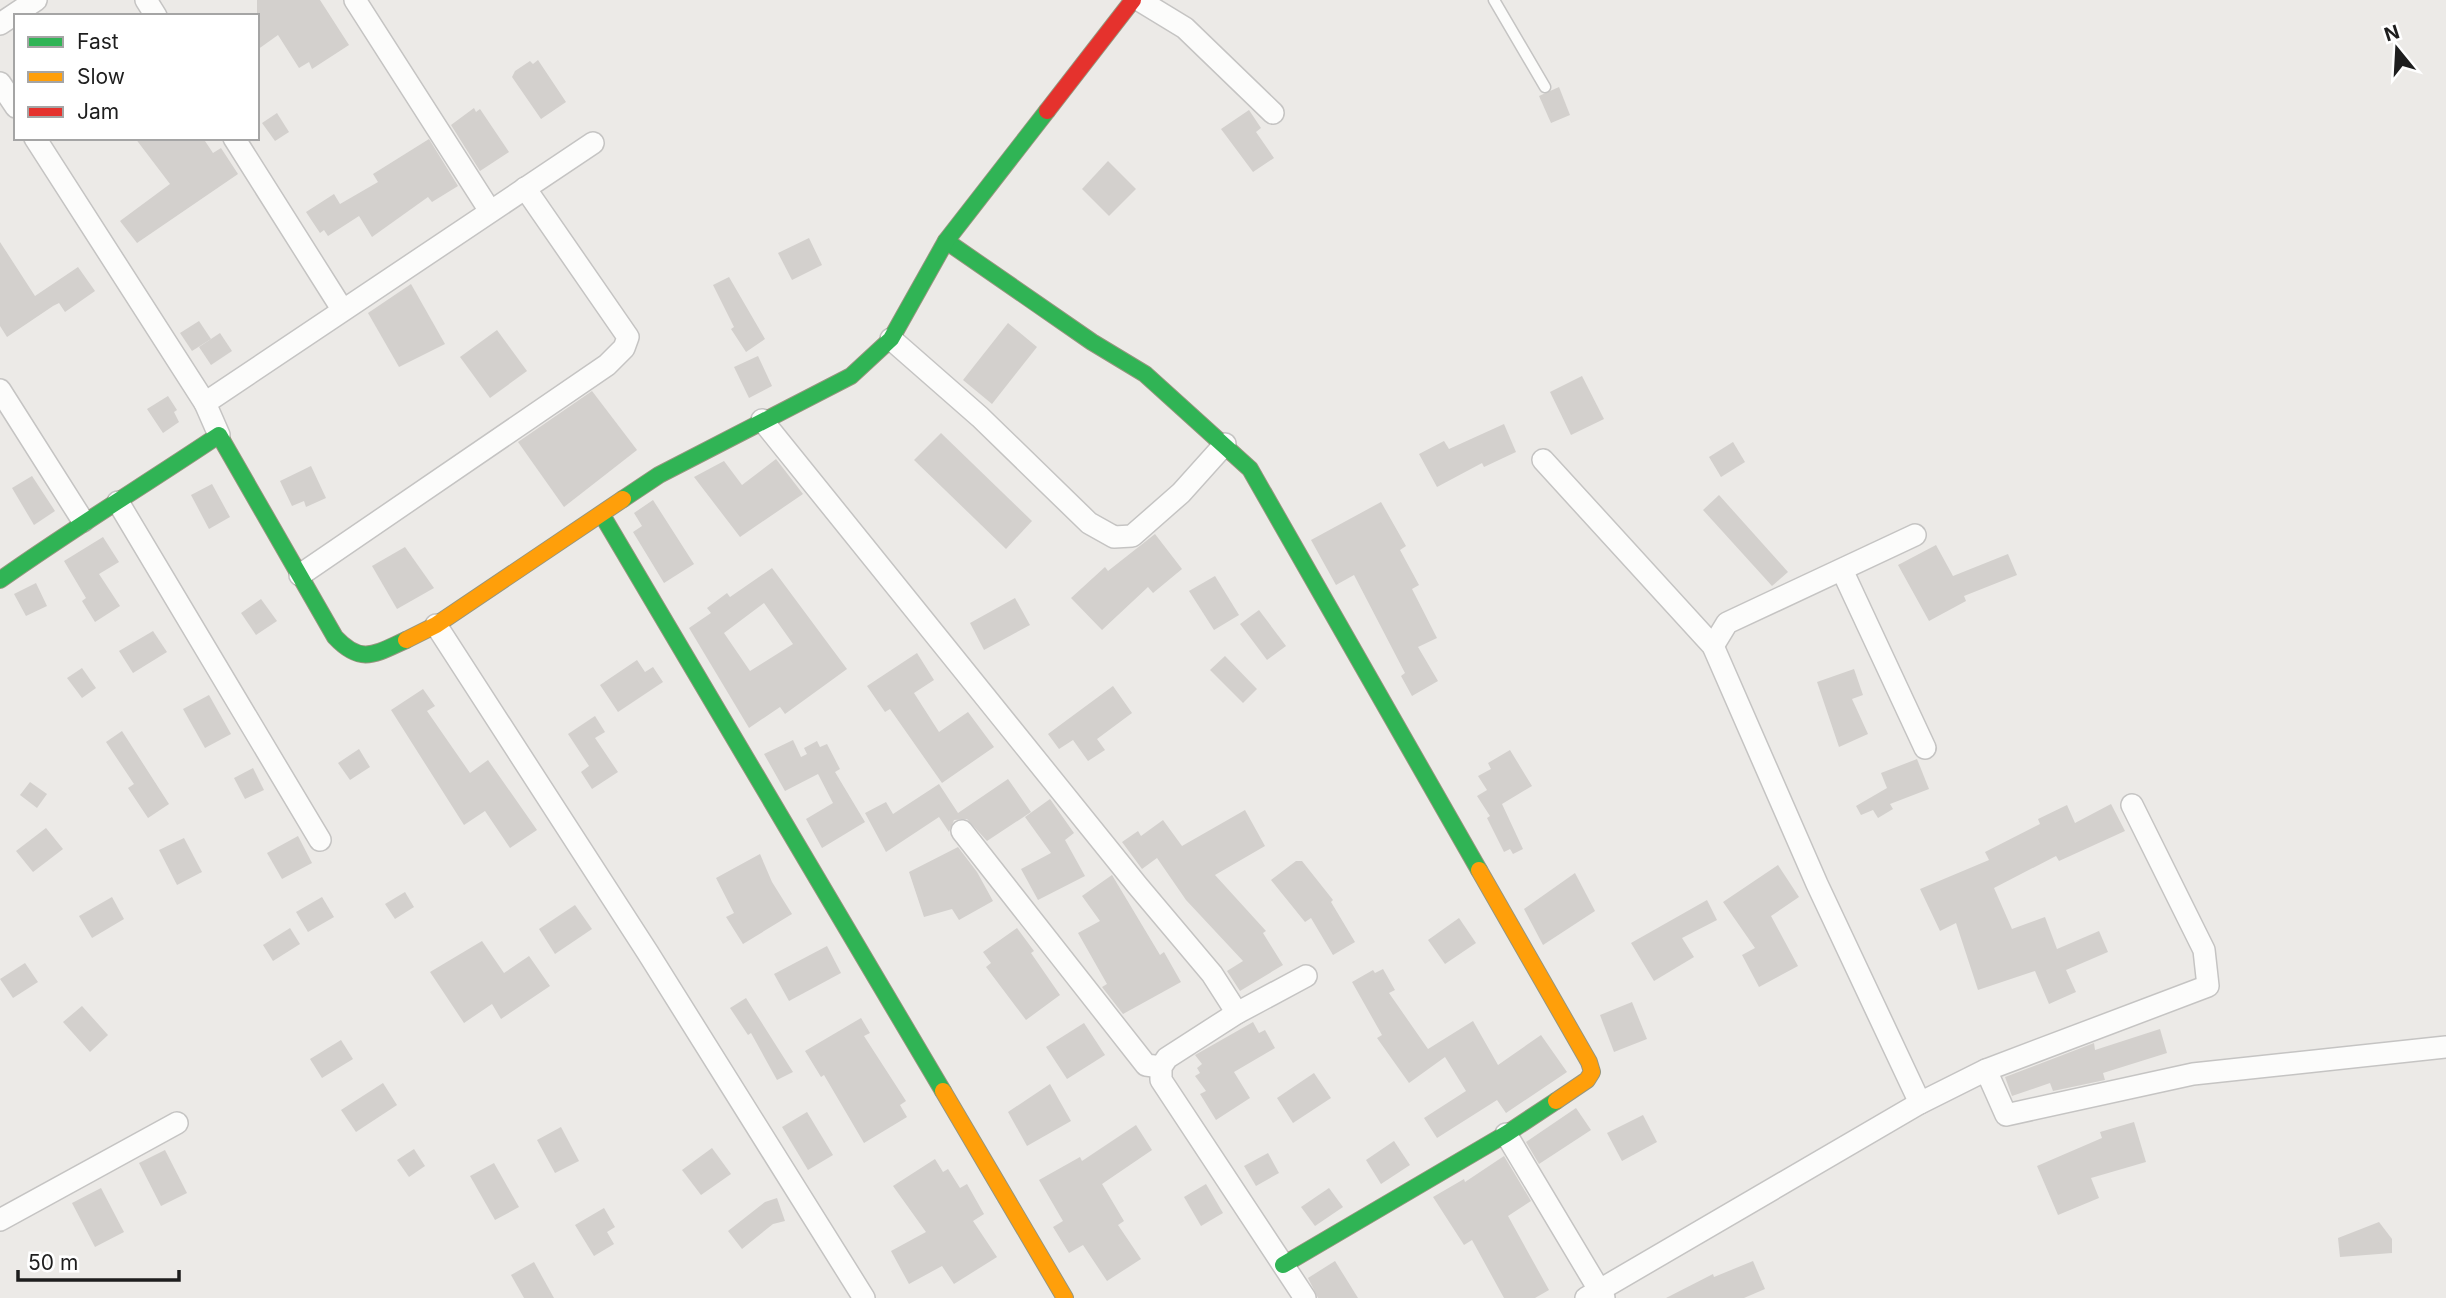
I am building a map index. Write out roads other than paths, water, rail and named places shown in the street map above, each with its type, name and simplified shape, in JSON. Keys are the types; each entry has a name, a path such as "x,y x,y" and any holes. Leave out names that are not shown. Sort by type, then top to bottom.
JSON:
{"street":[{"path":"14,14 36,0"},
{"path":"355,0 490,211"},
{"path":"37,140 205,403 219,435 335,637 348,651 371,656 436,625 659,475 851,376 891,339 946,241 1133,0"},
{"path":"1139,0 1185,28 1273,113"},
{"path":"0,83 14,104"},
{"path":"235,140 342,309"},
{"path":"205,403 593,143"},
{"path":"300,575 607,365 624,348 628,337 526,188"},
{"path":"946,241 1092,342 1145,374 1250,469 1590,1062 1592,1072 1587,1080 1506,1134 1283,1265"},
{"path":"891,339 980,417 1089,523 1114,537 1132,536 1181,493 1225,444"},
{"path":"0,390 83,521"},
{"path":"762,420 1128,874 1212,974 1237,1013"},
{"path":"0,580 83,521 118,502 219,435"},
{"path":"1543,460 1713,646 1816,884 1920,1103"},
{"path":"118,502 320,840"},
{"path":"603,515 1065,1298"},
{"path":"1713,646 1727,623 1915,535"},
{"path":"1842,570 1924,748"},
{"path":"436,625 648,953 863,1298"},
{"path":"1506,1134 1597,1296 1920,1103 1986,1070 2208,986 2203,950 2132,805"},
{"path":"962,831 1146,1065 1161,1067"},
{"path":"1305,1298 1161,1080 1161,1067 1167,1058 1237,1013 1306,976"},
{"path":"1986,1070 2007,1115 2193,1074 2446,1047"},
{"path":"0,1220 177,1123"}],"lane":[{"path":"1494,0 1545,86"}]}
